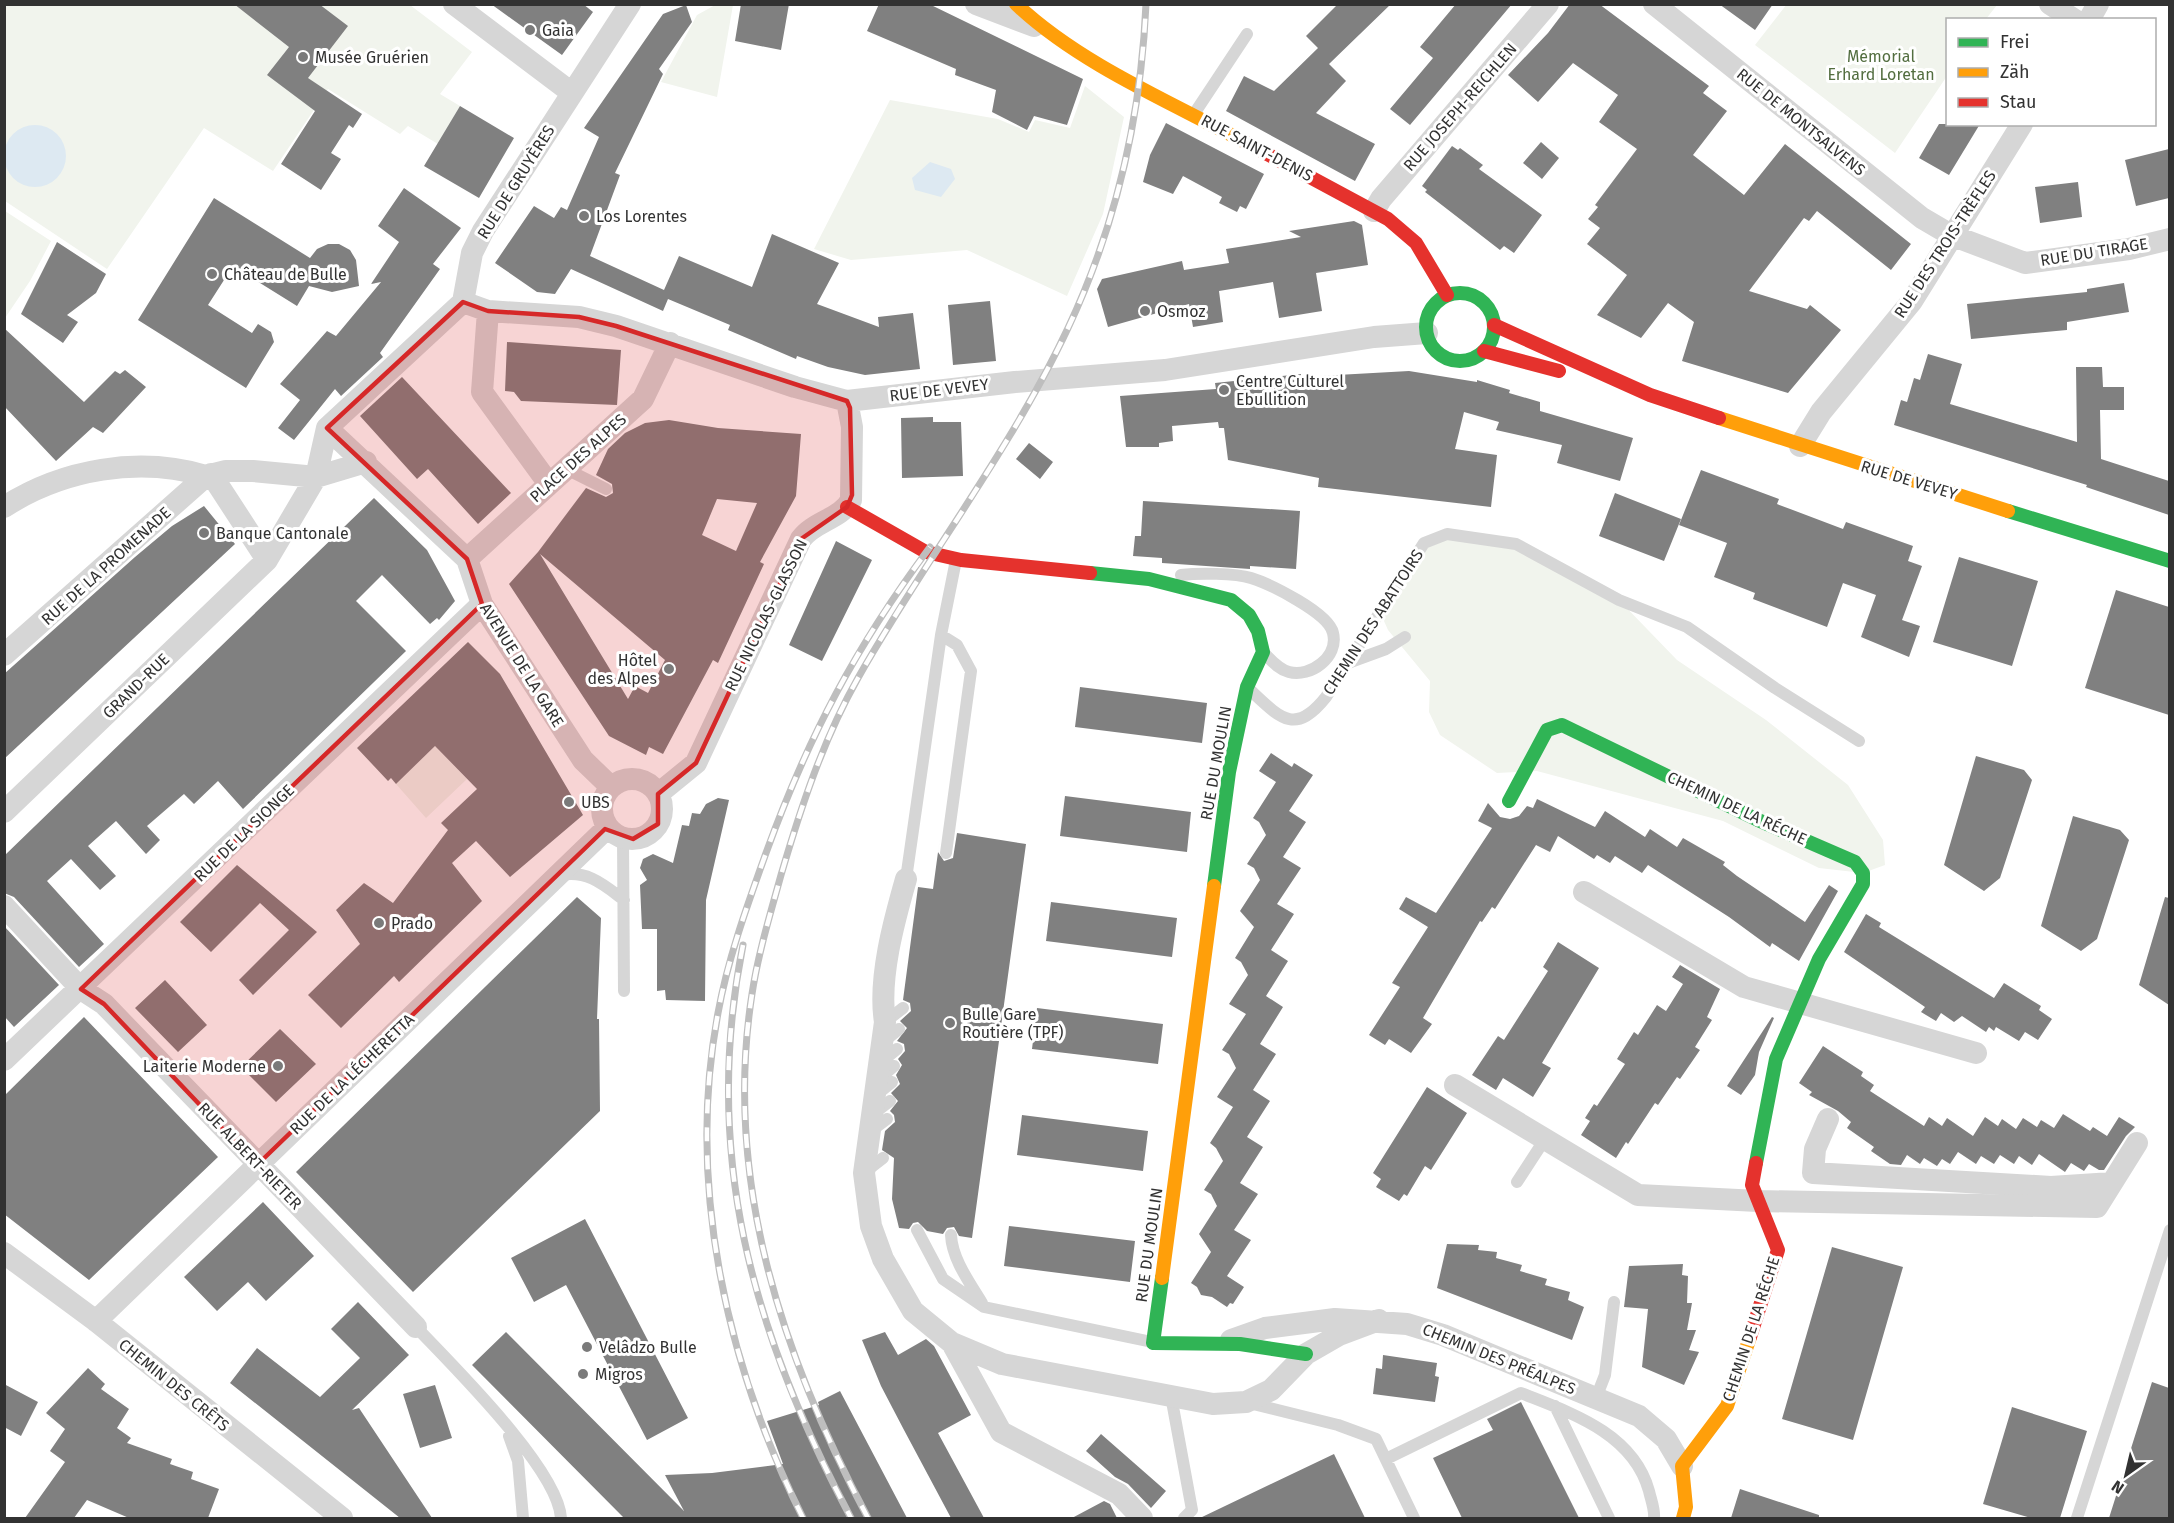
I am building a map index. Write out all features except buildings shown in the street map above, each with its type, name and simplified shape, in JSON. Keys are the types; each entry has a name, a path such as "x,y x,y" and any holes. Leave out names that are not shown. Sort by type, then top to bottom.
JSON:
{"street":[{"path":"454,4 572,93"},
{"name":"RUE DE GRUYÈRES","path":"463,302 472,253 483,231 630,4"},
{"name":"RUE SAINT-DENIS","path":"976,4 1042,28"},
{"name":"RUE SAINT-DENIS","path":"1016,4 1042,28 1095,62 1400,227 1416,243 1447,295"},
{"name":"RUE JOSEPH-REICHLEN","path":"1374,211 1381,199 1548,4"},
{"name":"RUE DE MONTSALVENS","path":"1654,4 1922,218 1952,235"},
{"path":"2050,4 2072,18"},
{"path":"2090,18 2098,4"},
{"name":"RUE DES TROIS-TRÈFLES","path":"1800,446 1821,412 1912,301 2021,126"},
{"name":"RUE DU TIRAGE","path":"1952,235 2025,263 2129,249 2169,239"},
{"path":"1460,293 1481,300 1490,310 1494,324 1493,336 1484,351 1463,361 1450,359 1438,353 1426,333 1430,311 1447,295 1460,293"},
{"path":"327,428 463,302"},
{"name":"RUE DE VEVEY","path":"463,302 488,311 579,317 670,343 718,362 847,401 1024,381 1165,370 1330,343 1426,333"},
{"path":"488,311 482,392 549,484"},
{"name":"RUE DE VEVEY","path":"1494,324 1650,395"},
{"name":"PLACE DES ALPES","path":"467,559 643,399 670,343"},
{"name":"RUE DE VEVEY","path":"1484,351 1650,395 1800,446 2169,561"},
{"path":"847,401 852,427 852,495 847,507 926,552 956,558 1149,579 1231,600 1249,615 1258,631 1263,652"},
{"name":"AVENUE DE LA GARE","path":"327,428 366,462 467,559 482,604 583,760 611,787"},
{"name":"GRAND-RUE","path":"4,812 267,560 316,477 327,428"},
{"path":"4,507 39,489 116,466 163,466 209,475 253,471 316,477 366,462"},
{"path":"209,475 267,560"},
{"name":"RUE DE LA PROMENADE","path":"4,655 209,475"},
{"name":"RUE NICOLAS-GLASSON","path":"658,794 696,763 801,539 807,530 847,507"},
{"name":"RUE DE LA SIONGE","path":"4,1060 482,604"},
{"name":"RUE DU MOULIN","path":"1153,1342 1229,771 1247,687 1263,652"},
{"name":"CHEMIN DE LA RÉCHE","path":"1509,801 1547,730 1562,725 1758,820 1855,862 1863,873 1863,884 1819,959 1776,1059 1752,1185 1778,1250 1727,1406 1682,1466"},
{"path":"637,779 653,787 658,794 662,804 658,824 643,837 615,832 604,819 603,802 611,787 619,782 637,779"},
{"name":"RUE DE LA LÉCHERETTA","path":"96,1321 556,876 615,832"},
{"path":"906,879 909,920 883,1090 871,1226 883,1259 914,1311 952,1343 1002,1364 1213,1404 1246,1402 1271,1390 1306,1354 1339,1335 1379,1320"},
{"path":"1584,892 1744,987 1976,1053"},
{"name":"RUE ALBERT-RIETER","path":"4,906 81,988 104,1004 257,1165 416,1327"},
{"path":"1455,1085 1638,1196 1830,1203 2026,1196"},
{"path":"1828,1119 1815,1149 1813,1173 2026,1196 2097,1207 2137,1143"},
{"path":"1830,1174 1830,1203"},
{"name":"CHEMIN DES CRÊTS","path":"4,1253 96,1321 342,1518"},
{"name":"CHEMIN DES PRÉALPES","path":"1219,1343 1265,1329 1335,1319 1379,1320 1407,1324 1443,1335 1639,1416 1658,1430 1682,1466"},
{"name":"CHEMIN DES PRÉALPES","path":"1153,1342 1188,1346 1219,1343 1276,1348 1306,1354"},
{"path":"952,1343 1001,1432 1119,1494 1142,1518"},
{"path":"1682,1466 1686,1507 1683,1518"}],"lane":[{"path":"1193,115 1247,34"},
{"path":"566,469 606,489"},
{"name":"CHEMIN DES ABATTOIRS","path":"1247,687 1272,710 1287,720 1296,721 1305,718 1316,710 1424,543 1447,534 1516,544 1619,600 1687,627 1859,741"},
{"path":"906,879 941,635 956,558"},
{"path":"1149,579 1188,574 1249,577 1293,597 1329,625 1334,634 1333,645 1321,665 1301,674 1287,672 1263,652"},
{"path":"941,635 957,645 971,671 946,853"},
{"path":"1345,664 1386,648 1405,637"},
{"path":"615,832 624,900 624,991"},
{"path":"556,876 573,873 597,879 624,900"},
{"path":"1517,1182 1545,1139"},
{"path":"917,1230 943,1279 984,1307 1153,1342"},
{"path":"2077,1518 2169,1230"},
{"path":"951,1235 951,1244 962,1268 984,1307"},
{"path":"1596,1398 1605,1375 1614,1302"},
{"path":"416,1327 483,1397 541,1471 554,1493 561,1518"},
{"path":"1386,1459 1521,1393 1582,1418 1624,1447 1646,1481 1654,1518"},
{"path":"1171,1396 1192,1510 1184,1518"},
{"path":"1246,1402 1338,1425 1376,1438 1414,1518"},
{"path":"1555,1407 1610,1518"},
{"path":"506,1427 518,1461 523,1518"}],"highlighted area":[{"path":"463,302 488,311 579,317 616,326 847,401 850,408 852,495 847,507 801,539 696,763 658,794 658,824 633,839 605,829 257,1165 104,1004 81,989 482,604 467,559 327,428"}],"green space":[{"path":"717,4 733,5 717,97 661,82 697,15"},
{"name":"Mémorial Erhard Loretan","path":"1787,4 1997,4 1987,18 1946,18 1946,77 1895,153 1755,45"},
{"path":"4,5 410,5 472,52 440,94 460,106 438,144 408,126 400,134 328,89 273,171 204,128 107,269 5,201"},
{"path":"1085,86 1124,117 1103,214 1067,296 967,250 851,260 814,249 890,100 998,119 1029,132 1035,120 1070,128"},
{"path":"5,211 51,241 30,281 5,318"},
{"path":"1434,537 1516,544 1619,600 1677,660 1766,720 1848,785 1883,840 1885,865 1863,873 1819,868 1723,821 1537,771 1497,773 1440,735 1429,712 1430,681 1388,630 1380,612"},
{"path":"435,746 467,779 426,818 396,784"}],"shaded area":[{"path":"35,125 57,134 66,156 57,178 35,187 13,178 4,156 13,134"},
{"path":"930,162 951,169 955,179 941,197 915,190 912,178"}],"railway":[{"path":"868,1518 837,1457 810,1394 786,1330 767,1265 753,1199 746,1132 745,1063 752,994 761,949 797,824 814,774 845,701 884,634 1020,418 1068,328 1085,289 1112,210 1132,129 1146,4"},
{"path":"803,1518 776,1459 753,1398 734,1336 720,1272 711,1207 707,1142 709,1077 718,1013 727,972 766,853 799,770 857,657 879,620 930,547"},
{"path":"743,945 732,1022 728,1097 733,1170 744,1241 763,1311 787,1380 816,1449 851,1518"}],"traffic: fast":[{"path":"1460,293 1473,296 1484,303 1491,314 1494,327 1491,340 1484,351 1473,358 1460,361 1447,358 1436,351 1429,340 1426,327 1429,314 1436,303 1447,296 1460,293"},
{"path":"2008,511 2170,561"},
{"path":"1090,573 1149,579 1231,600 1249,615 1258,631 1263,652 1247,687 1229,772 1214,886"},
{"path":"1509,801 1547,730 1562,725 1758,820 1855,862 1863,873 1863,884 1819,959 1776,1059 1756,1163"},
{"path":"1162,1278 1153,1343 1240,1344 1306,1354"}],"traffic: slow":[{"path":"1016,4 1067,45 1096,63 1245,142"},
{"path":"1719,418 2008,511"},
{"path":"1162,1278 1214,886"},
{"path":"1683,1518 1686,1507 1682,1466 1727,1406 1750,1337"}],"traffic: jam":[{"path":"1245,142 1388,219 1416,243 1447,295"},
{"path":"1494,325 1650,395 1719,418"},
{"path":"1484,351 1559,371"},
{"path":"847,507 926,552 961,560 1090,573"},
{"path":"1750,1337 1778,1250 1752,1185 1756,1163"}],"place":[{"name":"Gaia","path":"530,30"},
{"name":"Musée Gruérien","path":"303,57"},
{"name":"Los Lorentes","path":"584,216"},
{"name":"Château de Bulle","path":"212,274"},
{"name":"Osmoz","path":"1145,311"},
{"name":"Centre Culturel Ebullition","path":"1224,390"},
{"name":"Banque Cantonale","path":"204,533"},
{"name":"Hôtel des Alpes","path":"669,669"},
{"name":"UBS","path":"569,802"},
{"name":"Prado","path":"379,923"},
{"name":"Bulle Gare Routière (TPF)","path":"950,1023"},
{"name":"Laiterie Moderne","path":"278,1066"},
{"name":"Velâdzo Bulle","path":"587,1347"},
{"name":"Migros","path":"583,1374"}]}
